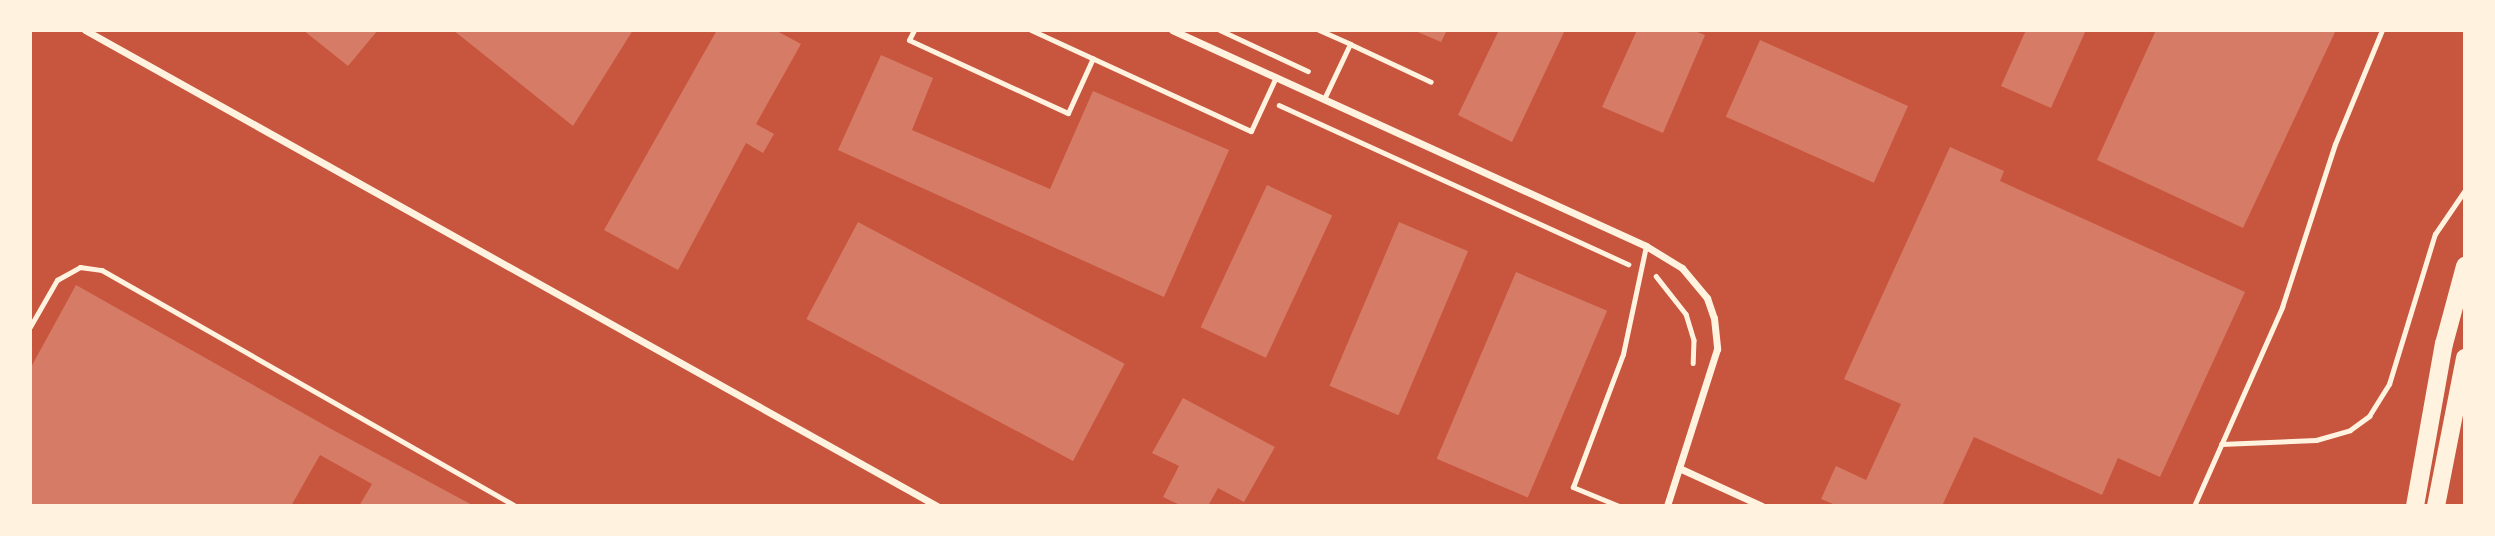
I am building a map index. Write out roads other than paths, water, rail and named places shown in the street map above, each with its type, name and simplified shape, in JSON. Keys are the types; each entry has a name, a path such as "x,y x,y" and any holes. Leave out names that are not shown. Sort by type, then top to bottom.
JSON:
{"main road":[{"path":"2415,506 2444,344 2465,266"},
{"path":"2436,506 2465,358"}],"street":[{"path":"85,30 937,506"},
{"path":"1178,31 1646,246 1674,262 1696,284 1714,318 1714,364 1667,506"},
{"path":"1679,468 1762,506"}],"lane":[{"path":"914,30 909,40 1068,113 1093,58"},
{"path":"1031,30 1251,131 1276,78"},
{"path":"1319,30 1431,82"},
{"path":"2194,506 2282,307 2335,144 2382,30"},
{"path":"1324,99 1350,44"},
{"path":"2221,444 2316,440 2350,430 2369,416 2389,384 2435,234 2465,190"},
{"path":"1619,506 1573,487 1623,354 1646,246"}]}
